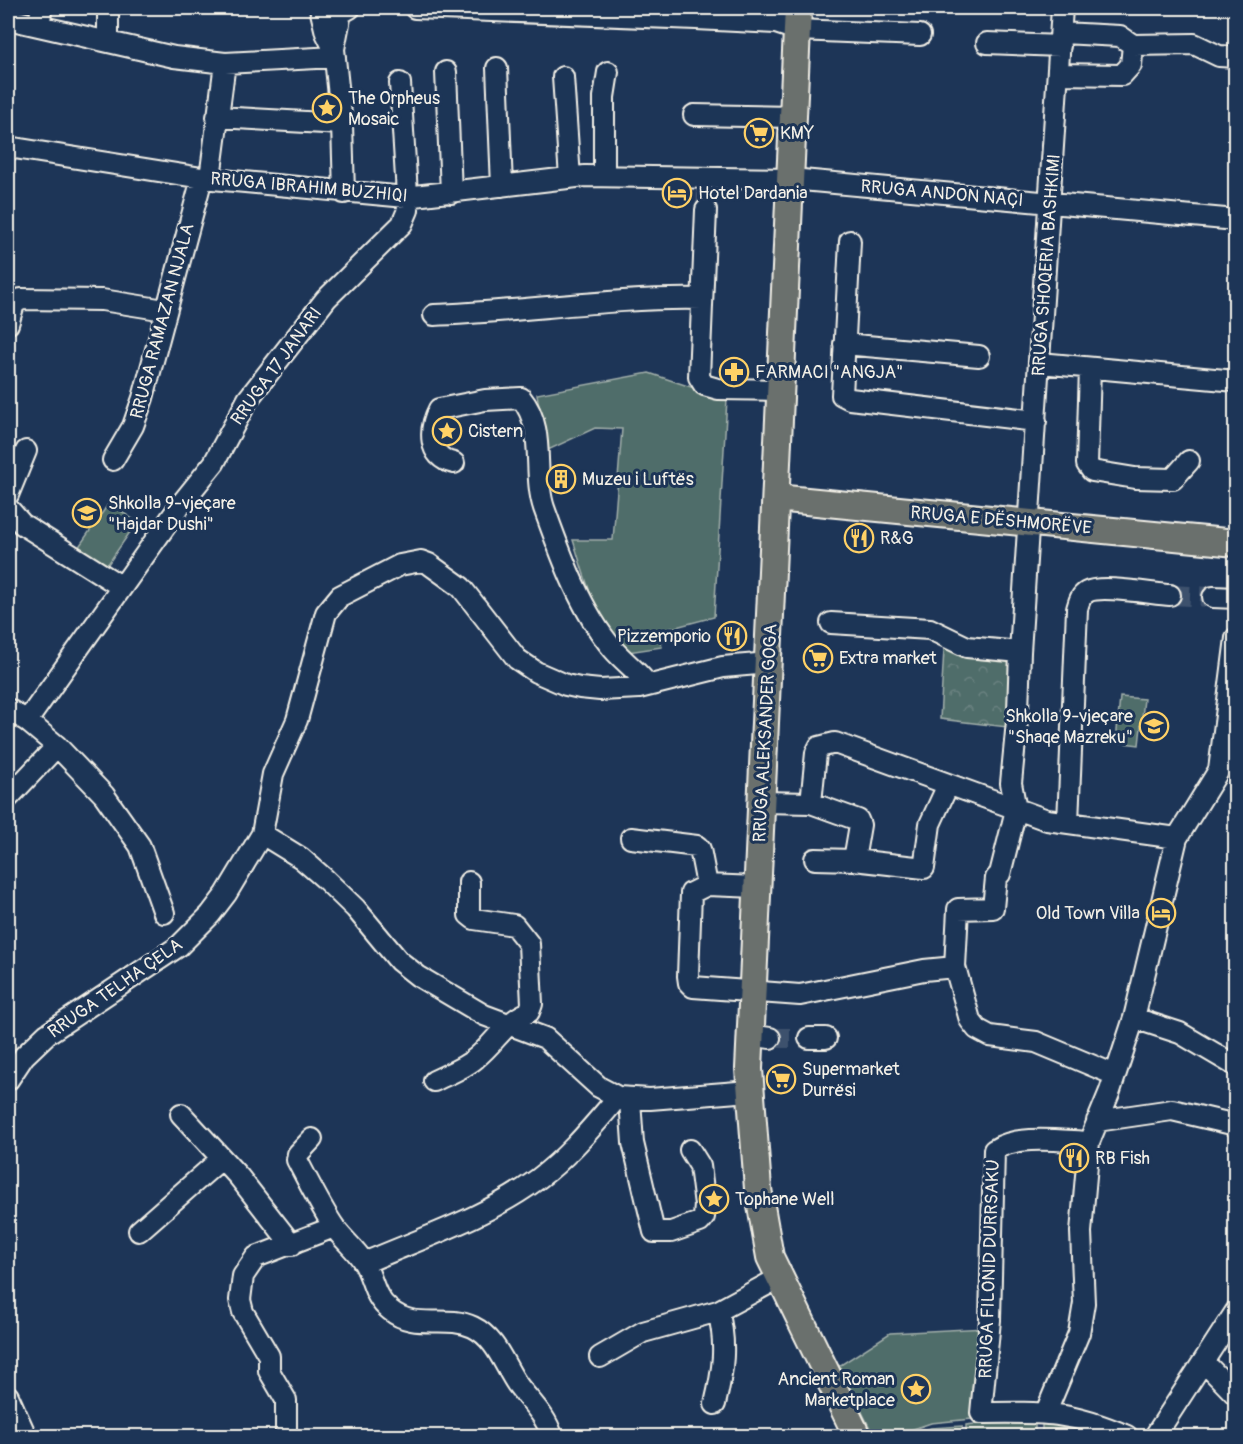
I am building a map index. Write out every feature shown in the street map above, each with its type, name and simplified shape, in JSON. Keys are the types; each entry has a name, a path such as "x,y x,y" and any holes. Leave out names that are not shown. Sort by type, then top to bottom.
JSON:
{"main road":[{"name":"RRUGA ALEKSANDER GOGA","path":"798,19 769,663 751,990 760,1037 750,1091 764,1229 770,1257 857,1437"},
{"path":"777,458 803,488 830,505"},
{"name":"RRUGA E DËSHMORËVE","path":"776,498 830,505 1030,522 1232,546"},
{"path":"774,536 802,514 830,505"}],"street":[{"path":"108,8 108,41"},
{"path":"321,8 326,33 334,53 342,124 344,193"},
{"path":"334,53 341,13 350,8"},
{"path":"416,8 776,23 798,19 920,35"},
{"name":"RRUGA SHOQERIA BASHKIMI","path":"1016,810 1011,783 1018,711 1062,8"},
{"path":"8,19 41,17 108,41 174,57 225,63 334,53"},
{"path":"987,43 1120,36 1133,45 1194,44 1219,56 1236,57"},
{"path":"1059,74 1122,75 1131,65 1133,45"},
{"name":"RRUGA RAMAZAN NJALA","path":"112,460 133,426 165,310 206,178 225,63"},
{"path":"497,68 502,186"},
{"path":"446,72 451,193"},
{"path":"604,176 604,97 608,72"},
{"path":"563,77 570,178"},
{"name":"RRUGA 17 JANARI","path":"27,721 181,504 214,463 248,399 320,307 402,224 408,210 400,83"},
{"path":"694,115 793,117"},
{"path":"217,117 342,124"},
{"name":"RRUGA IBRAHIM BUZHIQI","path":"9,152 206,178 344,193 406,197 604,176 707,181 791,179"},
{"name":"RRUGA ANDON NAÇI","path":"791,179 1236,220"},
{"path":"706,210 699,377 704,385 718,389 780,390"},
{"path":"850,241 842,395 850,399 1036,421"},
{"path":"434,315 497,313 660,298 702,299"},
{"path":"8,324 14,304 21,299 102,300 165,310"},
{"path":"844,344 979,357"},
{"path":"1040,363 1236,381"},
{"path":"1090,368 1087,464 1092,471 1135,478 1173,479 1189,461"},
{"path":"454,463 444,461 436,454 433,445 431,434 439,409 484,400 521,398 530,409 537,436 539,490 544,508 584,604 613,649 636,669 648,685"},
{"path":"8,495 26,451"},
{"path":"8,508 22,524 122,587"},
{"path":"750,1091 624,1099 599,1087 545,1038 484,1015 399,962 356,909 324,878 301,858 262,834 273,774 297,720 326,614 340,596 400,565 421,561 438,569 453,581 485,616 517,659 536,672 566,685 600,690 648,685 723,667 769,663"},
{"path":"1068,822 1077,609 1080,598 1087,592 1099,590 1170,596"},
{"path":"1213,597 1236,598"},
{"path":"831,623 930,629 967,647 1020,652"},
{"path":"1127,1437 1076,1417 1047,1412 1079,1333 1084,1303 1082,1232 1089,1142 1134,1018 1177,838 1227,771 1236,638"},
{"path":"8,709 27,721 57,746 104,795 140,846 164,913"},
{"path":"811,803 816,753 819,747 835,743 1047,820 1177,838"},
{"path":"8,798 57,746"},
{"path":"815,859 854,860 924,868 930,824 948,785"},
{"path":"762,802 811,803 858,820 860,825 854,860"},
{"path":"1016,810 1000,874 996,878 993,908 958,909 955,967 970,1020 982,1033 1036,1042 1115,1075"},
{"name":"RRUGA TELHA ÇELA","path":"8,1080 24,1056 47,1034 179,946 210,915 226,894 262,834"},
{"path":"631,838 697,846 700,849 707,885"},
{"path":"434,1081 474,1060 498,1038 507,1024 531,1009 529,944 514,925 474,919 469,915 469,882"},
{"path":"757,887 707,885 693,891 689,897 689,983 701,988 800,995 924,970 955,967"},
{"path":"1134,1018 1180,1033 1236,1066"},
{"path":"624,1099 654,1232 671,1232 700,1222 704,1217 705,1206 700,1166 690,1150"},
{"path":"364,1263 455,1224 520,1191 572,1151 624,1099"},
{"path":"1097,1121 1172,1110 1236,1125"},
{"path":"182,1114 264,1208 291,1245"},
{"path":"312,1139 298,1154 297,1160 334,1227 364,1263 376,1296 389,1310 403,1319 418,1323 448,1322 473,1326 501,1354 515,1381 540,1412 552,1437"},
{"name":"RRUGA FILONID DURRSAKU","path":"1047,1412 981,1413 990,1320 994,1150 1002,1145 1021,1142 1089,1142"},
{"path":"139,1231 221,1159"},
{"path":"286,1437 286,1400 269,1371 269,1356 243,1312 240,1287 246,1269 256,1257 334,1227"},
{"path":"600,1357 643,1332 718,1311 779,1278"},
{"path":"714,1404 724,1367 724,1332 718,1311"},
{"path":"1155,1437 1236,1311"},
{"path":"1204,1362 1236,1395"},
{"path":"8,1396 26,1437"}],"green space":[{"path":"649,373 727,399 714,617 657,632 662,647 628,652 617,641 600,615 573,540 613,540 622,429 595,428 546,451 537,394"},
{"path":"109,503 137,522 106,567 78,548"},
{"path":"944,649 1013,655 1007,727 940,719"},
{"path":"1120,697 1144,699 1139,745 1116,742"},
{"name":"Ancient Roman Marketplace","path":"986,1328 979,1412 972,1419 931,1423 893,1436 874,1436 839,1366 890,1333"},
{"path":"981,1418 1035,1419 1035,1436 966,1436 966,1425 974,1424"},
{"path":"1042,1419 1108,1436 1042,1436"},
{"path":"962,1426 962,1436 909,1436 931,1428"}],"tunnel":[{"path":"706,210 707,186"},
{"path":"1170,595 1213,597"},
{"path":"770,1038 809,1038"}],"place":[{"name":"The Orpheus Mosaic","path":"327,108"},
{"name":"KMY","path":"759,133"},
{"name":"Hotel Dardania","path":"677,193"},
{"name":"FARMACI \"ANGJA\"","path":"734,372"},
{"name":"Cistern","path":"447,431"},
{"name":"Muzeu i Luftës","path":"561,479"},
{"name":"Shkolla 9-vjeçare \"Hajdar Dushi\"","path":"87,513"},
{"name":"R&G","path":"859,538"},
{"name":"Pizzemporio","path":"732,636"},
{"name":"Extra market","path":"818,658"},
{"name":"Shkolla 9-vjeçare \"Shaqe Mazreku\"","path":"1154,726"},
{"name":"Old Town Villa","path":"1161,913"},
{"name":"Supermarket Durrësi","path":"781,1079"},
{"name":"RB Fish","path":"1074,1158"},
{"name":"Tophane Well","path":"714,1199"},
{"name":"Ancient Roman Marketplace","path":"916,1389"}]}
